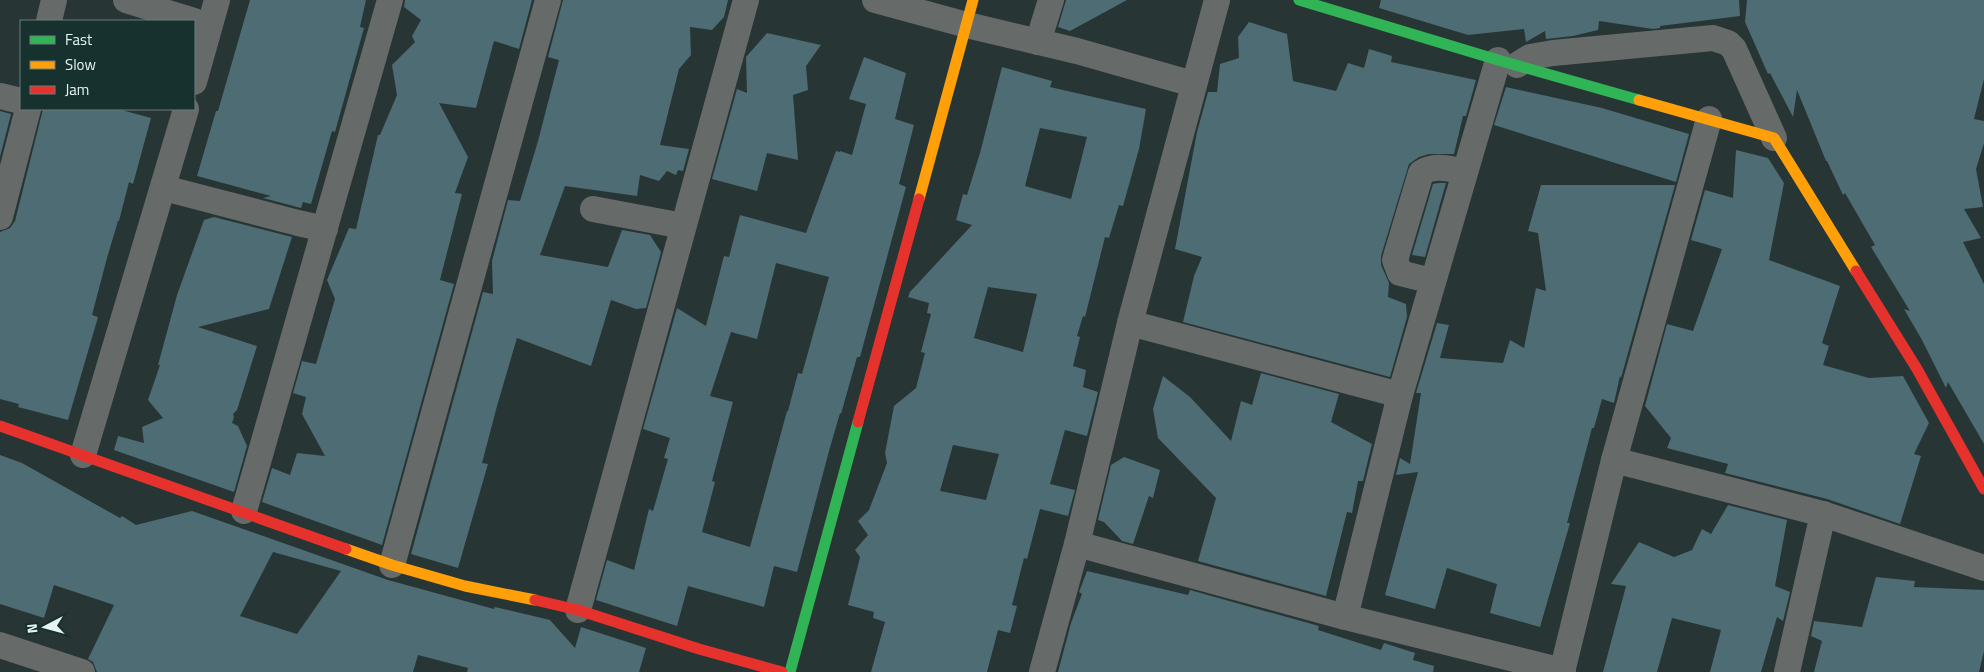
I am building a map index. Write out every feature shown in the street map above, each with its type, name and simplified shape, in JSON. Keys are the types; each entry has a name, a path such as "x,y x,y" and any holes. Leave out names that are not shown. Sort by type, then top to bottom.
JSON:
{"street":[{"path":"49,20 54,0"},
{"path":"126,0 189,20"},
{"path":"195,70 199,23 217,0"},
{"path":"244,512 390,0"},
{"path":"392,565 548,0"},
{"path":"578,610 682,226 746,0"},
{"path":"875,0 1193,84"},
{"path":"790,672 974,0"},
{"path":"1038,42 1052,0"},
{"path":"1042,672 1077,544 1130,323 1217,0"},
{"path":"1299,0 1774,138"},
{"path":"1508,62 1553,53 1713,38 1728,43 1734,49 1774,138 1917,369 1984,489"},
{"path":"1345,617 1400,395 1464,171 1508,62"},
{"path":"0,96 20,101"},
{"path":"0,217 28,110"},
{"path":"83,455 186,110"},
{"path":"1077,544 1345,617 1563,671 1614,460 1709,119"},
{"path":"1432,281 1400,273 1395,260 1421,173 1437,167 1464,171"},
{"path":"164,188 298,224 325,229"},
{"path":"593,209 682,226"},
{"path":"1130,323 1400,395"},
{"path":"0,426 392,565 465,586 496,591 578,610 699,649 782,672"},
{"path":"1614,460 1823,514 1984,568"},
{"path":"1787,672 1823,514"},
{"path":"0,645 82,672"}],"building":[{"path":"250,0 366,0 360,27 364,28 335,132 332,131 311,204 303,202 301,208 263,198 271,196 197,176"},
{"path":"405,0 532,0 519,49 494,41 476,108 439,103 468,157 455,193 462,194 440,280 454,284 382,545 262,502 272,468 290,475 297,453 325,456 302,414 306,397 293,393 302,361 316,364 335,299 327,280 349,228 356,229 378,135 380,135 397,95 392,65 415,42 412,36 421,20 404,7"},
{"path":"563,0 728,0 724,17 712,30 690,27 691,55 679,69 660,145 689,149 683,171 678,170 676,175 667,171 659,181 640,175 637,196 565,186 540,255 608,267 622,230 650,235 661,252 646,308 636,309 611,300 591,366 517,338 482,463 488,464 458,568 411,554 483,292 493,294 492,261 508,200 520,201 538,141 559,60 548,57"},
{"path":"1066,0 1127,0 1070,31 1058,27"},
{"path":"1381,0 1739,0 1740,16 1660,26 1660,28 1653,29 1599,21 1598,30 1573,36 1546,39 1545,31 1526,42 1524,29 1468,35 1379,8"},
{"path":"1747,0 1984,0 1984,79 1974,119 1984,121 1984,143 1976,169 1983,207 1964,209 1981,238 1963,242 1984,284 1984,444 1948,382 1946,388 1904,309 1910,311 1871,247 1875,245 1845,193 1843,195 1826,161 1797,90 1793,117 1770,73 1768,74 1745,22"},
{"path":"1249,22 1287,34 1293,81 1336,91 1348,63 1364,68 1369,49 1392,56 1391,62 1476,80 1466,116 1463,116 1454,154 1429,154 1419,157 1409,164 1381,256 1381,265 1389,283 1388,297 1406,304 1407,317 1390,377 1183,322 1194,276 1202,257 1175,249 1197,132 1208,92 1217,92 1220,64 1239,58 1238,37"},
{"path":"767,33 821,45 806,66 808,90 793,95 798,160 767,153 757,191 712,179 737,89 747,93 746,57"},
{"path":"864,57 906,73 895,119 914,125 899,184 906,187 860,357 857,357 829,451 797,572 774,566 764,607 688,586 677,626 596,600 607,560 634,570 649,509 653,511 668,459 664,458 670,438 643,429 677,308 706,326 724,256 729,257 740,215 806,233 836,151 852,155 866,104 849,99","holes":["776,263 829,277 802,374 798,373 750,547 702,532 715,482 712,481 733,402 710,396 731,332 757,339"]},
{"path":"1002,67 1052,81 1050,87 1146,109 1139,149 1123,206 1119,205 1109,238 1105,237 1085,317 1083,316 1077,336 1080,337 1073,366 1086,370 1083,387 1098,392 1087,436 1065,430 1050,484 1075,490 1068,516 1040,509 1027,559 1024,558 1012,605 1017,606 1010,633 998,630 987,672 871,672 885,622 873,618 874,612 848,605 860,557 855,550 868,535 858,521 869,510 887,463 885,453 894,406 916,388 925,353 921,352 931,314 927,313 929,303 908,297 910,292 972,225 956,220 963,194 967,195","holes":["1040,128 1087,137 1071,199 1025,186","988,287 1037,294 1023,352 974,338","953,445 999,454 986,500 940,491"]},
{"path":"1506,87 1602,108 1689,134 1676,182 1494,125"},
{"path":"43,110 122,110 151,118 133,184 129,182 107,258 92,315 98,317 68,420 18,407 19,404 0,399 0,232 10,228 15,221"},
{"path":"0,111 11,114 0,157"},
{"path":"1736,150 1768,158 1784,183 1769,260 1840,286 1822,343 1829,346 1823,365 1869,378 1903,376 1929,423 1914,454 1921,456 1900,524 1827,499 1725,473 1728,464 1667,448 1671,438 1645,406 1667,324 1693,331 1722,249 1691,240 1705,190 1733,198"},
{"path":"1446,183 1425,257 1412,255 1433,184"},
{"path":"1541,185 1675,185 1614,403 1602,399 1594,428 1592,428 1567,523 1570,523 1540,627 1490,613 1497,584 1447,568 1435,609 1385,595 1418,472 1396,475 1400,458 1410,464 1421,393 1416,393 1437,323 1449,325 1440,358 1503,363 1510,340 1524,348 1536,288 1546,291 1538,233 1528,231"},
{"path":"214,217 292,237 269,309 198,327 257,346 237,410 233,414 232,423 238,426 247,446 234,492 114,450 118,436 144,443 142,427 163,418 148,400 160,365 158,365 177,295 204,220"},
{"path":"1261,373 1339,394 1331,422 1372,444 1363,481 1358,481 1352,513 1347,512 1326,596 1198,561 1216,498 1158,438 1153,409 1163,376 1190,397 1231,441 1241,401 1252,405"},
{"path":"0,455 22,463 136,525 192,511 388,580 494,609 495,607 550,620 575,648 581,627 646,648 639,672 467,672 468,668 418,655 413,672 97,672 93,662 88,659 114,605 54,585 44,618 0,604","holes":["273,552 341,571 297,634 240,616"]},
{"path":"1124,457 1160,470 1153,498 1149,496 1133,544 1122,541 1104,522 1098,520 1111,465"},
{"path":"1728,505 1787,520 1775,586 1790,592 1783,621 1777,617 1761,672 1710,672 1721,630 1672,618 1657,672 1603,672 1626,586 1611,584 1639,542 1674,557 1692,550 1702,529 1711,534"},
{"path":"1087,571 1188,595 1190,590 1319,626 1318,630 1381,650 1384,643 1415,653 1413,660 1434,666 1433,672 1058,672 1071,623 1082,594 1079,592"},
{"path":"1876,577 1915,581 1914,587 1984,590 1984,651 1979,672 1814,672 1822,641 1811,636 1814,621 1862,627"}],"traffic: fast":[{"path":"1299,0 1639,100"},
{"path":"790,672 858,422"}],"traffic: slow":[{"path":"919,199 973,0"},
{"path":"1639,100 1774,138 1856,271"},
{"path":"346,549 392,565 465,586 535,600"}],"traffic: jam":[{"path":"858,422 919,199"},
{"path":"1856,271 1917,369 1984,489"},
{"path":"0,426 346,549"},
{"path":"535,600 578,610 699,649 782,672"}]}
